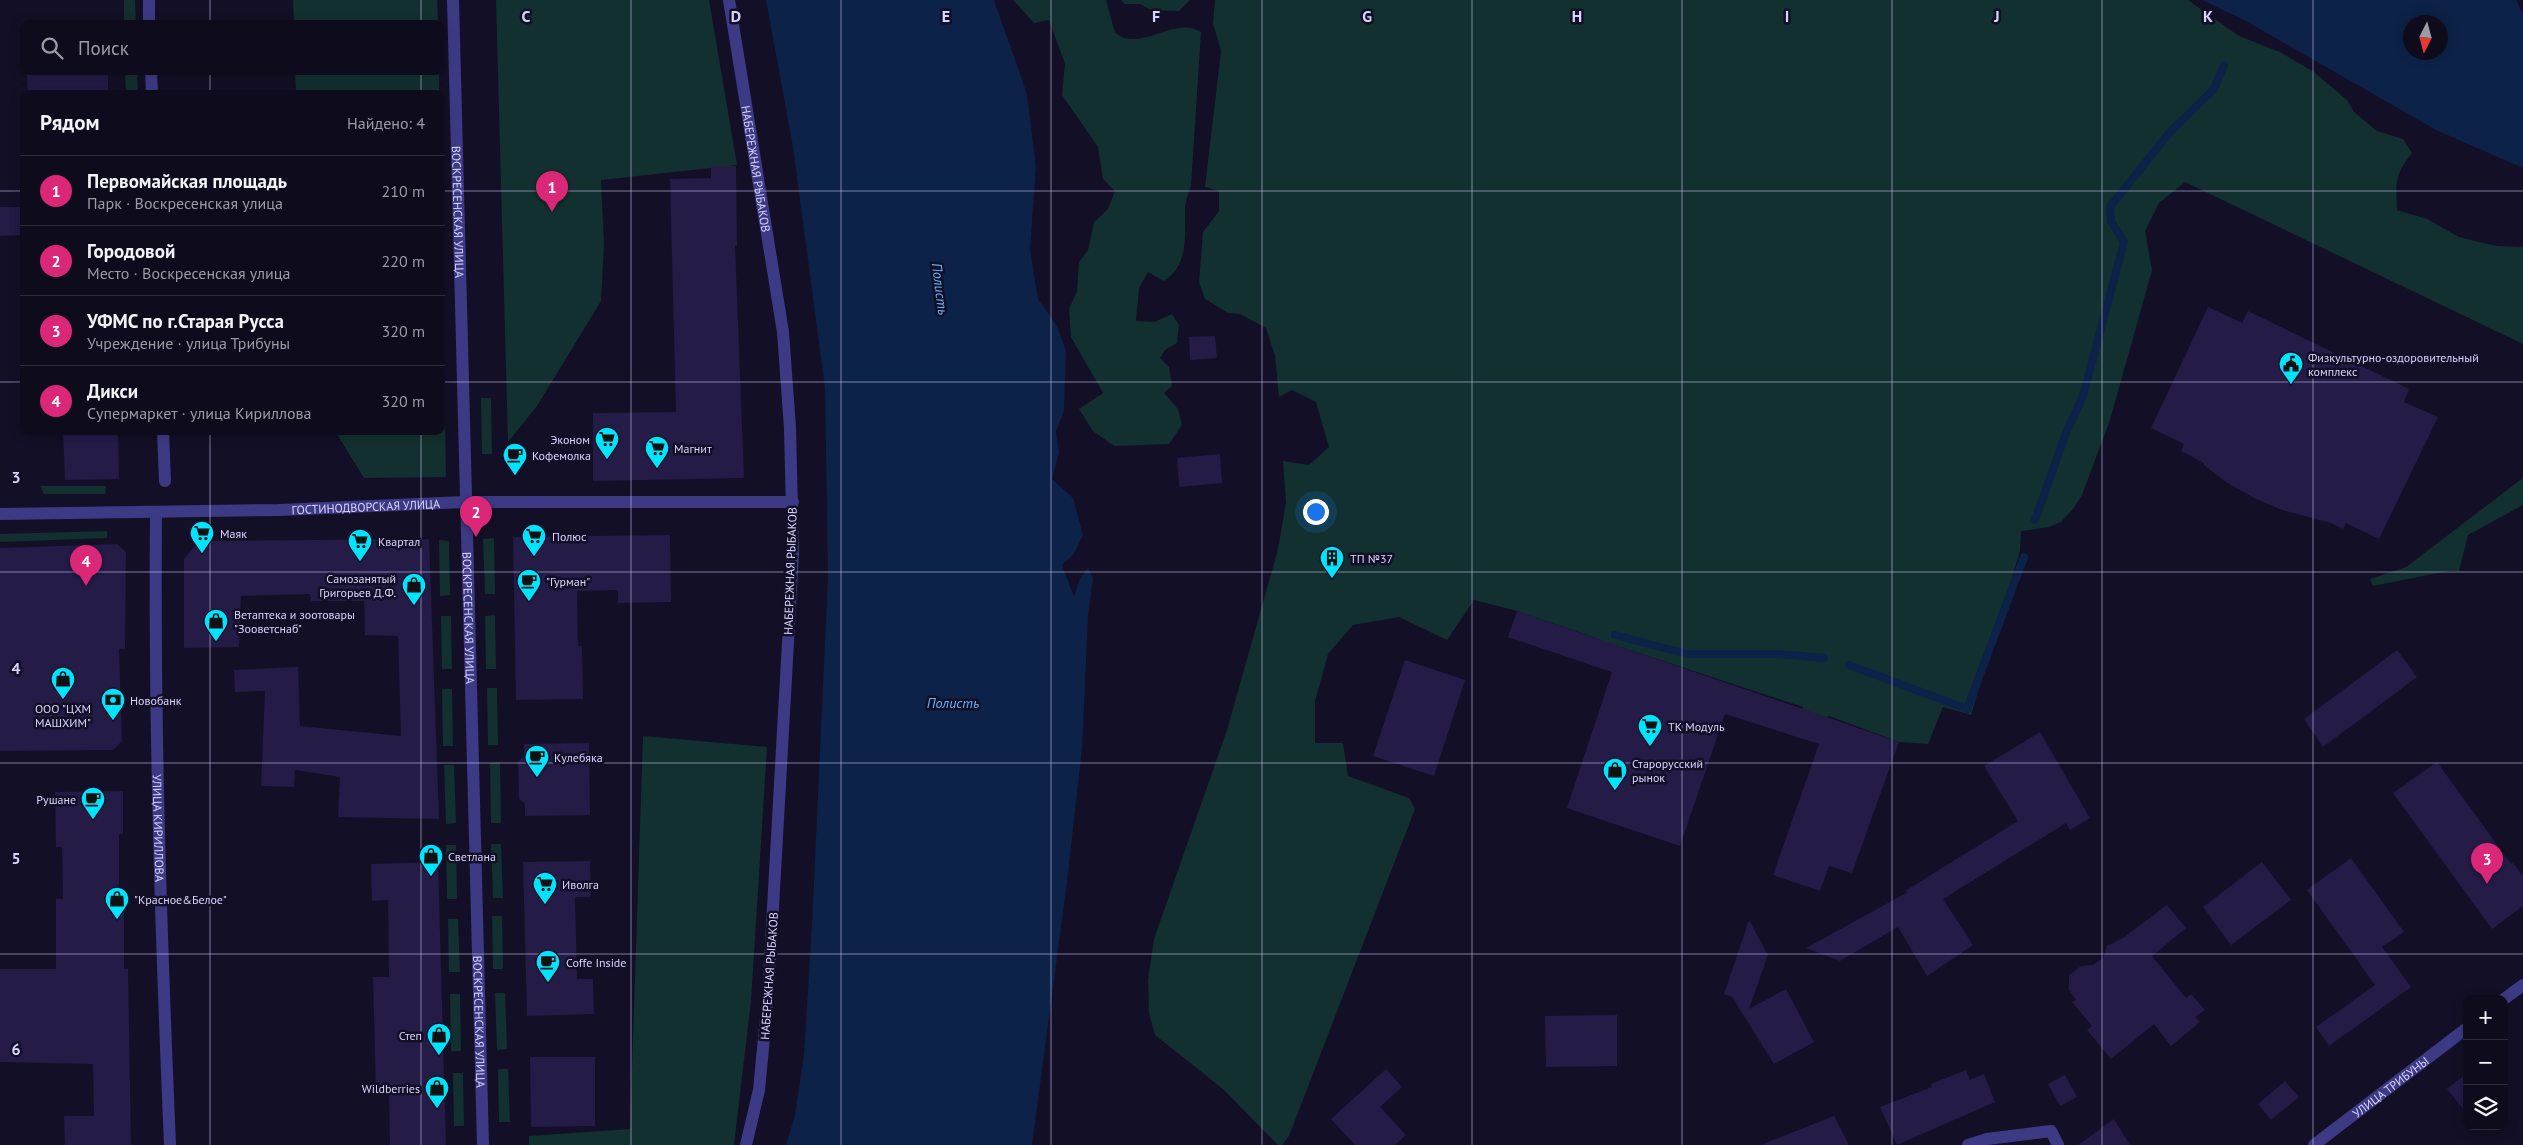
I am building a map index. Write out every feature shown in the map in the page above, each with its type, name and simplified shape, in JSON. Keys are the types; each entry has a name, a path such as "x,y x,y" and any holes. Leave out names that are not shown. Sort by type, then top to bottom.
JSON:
{"street":[{"path":"148,0 149,20"},
{"name":"ВОСКРЕСЕНСКАЯ УЛИЦА","path":"453,0 483,1145"},
{"name":"НАБЕРЕЖНАЯ РЫБАКОВ","path":"729,0 783,332 793,502 793,554 768,996 759,1090 746,1145"},
{"path":"151,75 152,90"},
{"path":"163,435 165,481"},
{"name":"ГОСТИНОДВОРСКАЯ УЛИЦА","path":"0,514 279,510 465,502 793,502"},
{"name":"УЛИЦА КИРИЛЛОВА","path":"156,512 154,660 156,778 170,1145"},
{"path":"2508,996 2523,985"},
{"name":"УЛИЦА ТРИБУНЫ","path":"2314,1145 2463,1031"},
{"path":"1968,1145 1987,1139 2051,1131 2058,1145"}],"green space":[{"path":"124,0 135,0 136,20 124,20"},
{"path":"293,0 437,0 438,20 294,20"},
{"path":"496,0 709,0 737,165 601,180 604,244 601,301 537,406 508,442"},
{"path":"1013,0 1106,0 1115,33 1127,39 1148,37 1184,27 1201,32 1191,186 1185,206 1185,239 1182,258 1178,267 1164,281 1148,272 1139,288 1136,321 1154,322 1172,314 1179,325 1177,343 1165,350 1160,358 1169,367 1172,386 1164,393 1178,409 1182,425 1169,444 1114,446 1093,431 1079,409 1103,393 1071,337 1069,309 1077,291 1079,262 1088,250 1094,222 1108,209 1115,191 1103,179 1098,147 1062,95 1065,64 1049,20 1034,23"},
{"path":"1121,0 1190,0 1179,11 1151,10 1140,4 1125,4"},
{"path":"1215,0 2188,0 2239,36 2280,52 2314,72 2347,100 2354,112 2377,131 2403,139 2412,153 2397,180 2397,210 2427,219 2459,237 2496,246 2523,247 2523,344 2185,182 2159,203 2145,231 2152,270 2110,420 2082,495 2061,522 2049,527 2021,531 2020,551 1971,715 1943,707 1928,744 1899,742 1829,716 1794,736 1803,707 1621,647 1612,672 1588,664 1596,638 1517,611 1474,600 1447,640 1399,617 1353,625 1328,654 1315,701 1315,743 1343,743 1348,776 1409,798 1415,809 1289,1136 1282,1145 1278,1145 1223,1089 1155,1035 1149,1013 1148,980 1154,939 1227,730 1278,549 1286,503 1283,461 1309,465 1329,447 1316,402 1292,390 1279,397 1275,356 1266,328 1240,314 1228,313 1205,299 1199,282 1203,232 1219,211 1219,191 1205,187 1221,51 1213,23"},
{"path":"125,75 137,75 138,90 126,90"},
{"path":"295,75 439,75 439,90 296,90"},
{"path":"481,398 491,398 492,454 482,454"},
{"path":"445,423 446,477 364,478 337,435 445,435"},
{"path":"2523,478 2523,505 2468,535 2459,571 2448,571 2373,586 2370,579 2406,567"},
{"path":"40,486 106,486 105,494 44,494"},
{"path":"107,531 107,538 0,542 0,534"},
{"path":"494,538 495,594 485,594 483,539"},
{"path":"439,540 449,541 450,595 440,596"},
{"path":"495,615 496,669 486,669 485,616"},
{"path":"441,616 451,616 452,669 442,669"},
{"path":"487,688 497,688 498,745 488,745"},
{"path":"442,689 452,689 453,746 443,746"},
{"path":"643,736 767,747 751,1001 734,1145 529,1145 529,1136 630,1129"},
{"path":"500,762 501,823 491,823 490,763"},
{"path":"444,765 454,765 456,823 446,824"},
{"path":"491,844 501,844 503,898 493,898"},
{"path":"446,845 456,845 457,899 447,899"},
{"path":"492,916 502,916 503,969 493,969"},
{"path":"448,919 458,919 460,972 449,972"},
{"path":"495,993 505,993 507,1049 497,1050"},
{"path":"450,994 460,994 461,1051 451,1051"},
{"path":"498,1069 508,1069 510,1122 499,1122"},
{"path":"453,1073 463,1073 464,1126 454,1126"}],"water":[{"name":"Полисть","path":"766,0 994,0 1027,94 1036,167 1030,249 1038,299 1057,326 1066,351 1064,411 1056,431 1059,453 1052,479 1073,498 1083,535 1074,554 1062,565 1074,597 1080,579 1088,567 1093,578 1088,616 1082,748 1067,882 1032,1145 786,1145 795,1115 804,1055 812,925 828,577 825,388 793,147"},
{"path":"2202,0 2516,0 2523,14 2523,168 2436,130 2244,20"}],"building":[{"path":"27,75 108,75 108,90 28,90"},
{"path":"711,166 736,166 737,246 735,246 744,478 593,481 593,413 676,412 670,179 711,178"},
{"path":"0,207 20,207 20,235 0,236"},
{"path":"2208,307 2242,323 2248,311 2409,389 2404,402 2438,417 2379,539 2346,523 2343,529 2331,523 2282,510 2254,498 2226,482 2204,465 2204,463 2181,451 2184,444 2151,428"},
{"path":"1215,336 1217,358 1190,360 1189,337"},
{"path":"63,435 118,435 119,479 65,480"},
{"path":"1220,454 1222,483 1179,487 1177,458"},
{"path":"670,535 671,602 618,603 618,590 577,591 578,646 582,646 583,699 516,700 513,537"},
{"path":"429,539 439,819 338,817 340,777 295,770 294,787 261,786 265,691 235,692 234,670 298,667 300,726 401,736 398,636 365,635 364,601 311,601 310,594 241,596 239,647 184,648 184,559 199,541"},
{"path":"117,544 126,552 125,649 119,649 122,741 113,750 0,751 0,548"},
{"path":"1517,611 1899,742 1852,873 1829,866 1820,891 1773,875 1819,744 1725,714 1680,846 1567,808 1612,672 1508,637"},
{"path":"2397,650 2417,677 2323,747 2304,719"},
{"path":"1405,660 1465,680 1434,776 1373,756"},
{"path":"2040,732 2090,818 2070,830 2066,823 1943,899 1973,945 1927,976 1898,927 1840,961 1806,948 1908,892 1905,891 2018,821 1984,766"},
{"path":"589,743 590,815 525,816 525,804 519,799 518,762 524,756 524,744"},
{"path":"2437,762 2511,864 2513,863 2523,876 2523,906 2492,929 2393,793"},
{"path":"123,791 123,834 119,834 119,911 124,911 124,969 128,969 131,1145 65,1145 64,1116 94,1116 93,1064 0,1062 0,969 56,969 56,899 63,899 62,847 56,847 55,792"},
{"path":"2351,858 2404,932 2382,947 2411,987 2329,1046 2316,1027 2375,985 2307,890"},
{"path":"590,861 591,897 575,897 577,979 593,979 594,1014 527,1016 523,862"},
{"path":"438,862 446,1145 390,1145 389,1094 376,1095 373,977 389,977 388,900 372,901 371,864"},
{"path":"2262,862 2291,900 2231,945 2203,907"},
{"path":"2167,905 2186,928 2152,956 2186,998 2191,994 2205,1010 2195,1017 2200,1022 2171,1046 2154,1024 2111,1059 2087,1030 2092,1026 2072,1002 2076,1000 2069,990 2069,975 2081,966 2093,965 2103,958 2107,946 2123,938"},
{"path":"1749,920 1768,955 1749,1009 1786,989 1814,1042 1774,1064 1732,997 1724,994"},
{"path":"1617,1015 1617,1066 1546,1067 1545,1016"},
{"path":"530,1057 595,1057 595,1126 531,1127"},
{"path":"1386,1069 1402,1087 1380,1107 1406,1135 1395,1145 1355,1145 1331,1119"},
{"path":"1966,1070 1970,1080 1984,1074 1995,1102 1897,1145 1880,1107 1932,1087 1931,1084"},
{"path":"2065,1075 2077,1097 2060,1106 2048,1084"},
{"path":"2463,1076 2463,1109 2447,1089"},
{"path":"2285,1081 2299,1097 2271,1120 2258,1104"},
{"path":"1834,1116 1849,1145 1763,1144"},
{"path":"2114,1119 2130,1145 2078,1145"}],"waterway":[{"path":"2035,520 2066,433 2083,396 2124,242 2111,221 2110,207 2170,132 2214,89 2224,65"},
{"path":"1849,665 1967,709 2024,557"},
{"path":"1615,635 1687,654 1777,654 1824,658"}],"place":[{"name":"Первомайская площадь","path":"552,212"},
{"name":"Физкультурно-оздоровительный комплекс","path":"2291,385"},
{"name":"Эконом","path":"607,460"},
{"name":"Магнит","path":"657,469"},
{"name":"Кофемолка","path":"515,476"},
{"name":"Городовой","path":"476,537"},
{"name":"Маяк","path":"202,554"},
{"name":"Полюс","path":"534,557"},
{"name":"Квартал","path":"360,562"},
{"name":"ТП №37","path":"1332,579"},
{"name":"Дикси","path":"86,586"},
{"name":"\"Гурман\"","path":"529,602"},
{"name":"Самозанятый Григорьев Д.Ф.","path":"414,606"},
{"name":"Ветаптека и зоотовары \"Зооветснаб\"","path":"216,642"},
{"name":"ООО \"ЦХМ МАШХИМ\"","path":"63,700"},
{"name":"Новобанк","path":"113,721"},
{"name":"ТК Модуль","path":"1650,747"},
{"name":"Кулебяка","path":"537,778"},
{"name":"Старорусский рынок","path":"1615,791"},
{"name":"Рушане","path":"93,820"},
{"name":"Светлана","path":"431,877"},
{"name":"УФМС по г.Старая Русса","path":"2487,884"},
{"name":"Иволга","path":"545,905"},
{"name":"\"Красное&Белое\"","path":"117,920"},
{"name":"Coffe Inside","path":"548,983"},
{"name":"Степ","path":"439,1056"},
{"name":"Wildberries","path":"437,1109"}]}
